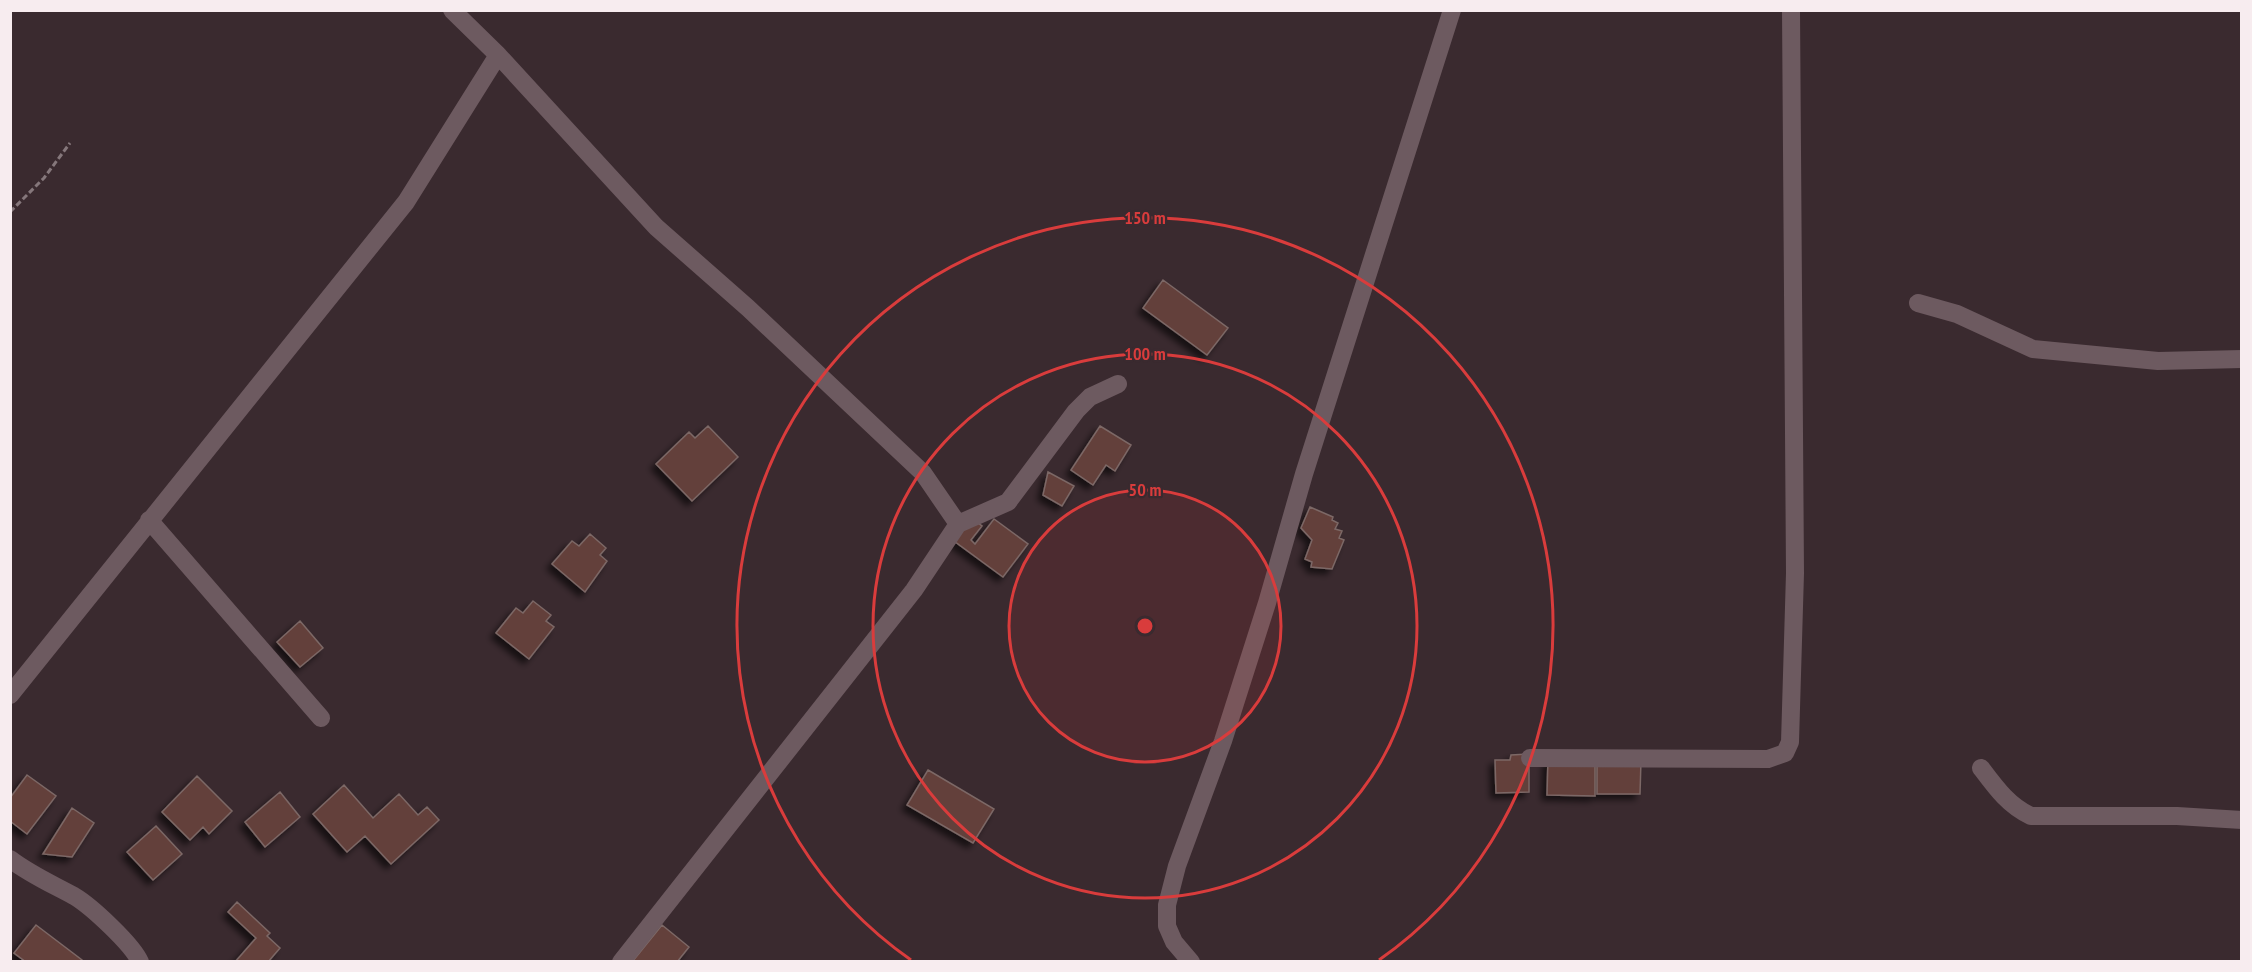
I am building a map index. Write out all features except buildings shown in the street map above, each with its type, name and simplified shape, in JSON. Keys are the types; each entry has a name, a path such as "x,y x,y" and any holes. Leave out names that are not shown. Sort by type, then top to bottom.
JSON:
{"street":[{"path":"452,10 498,55 656,227 748,308 923,473 958,524"},
{"path":"1191,962 1174,942 1167,926 1169,896 1224,741 1304,474 1452,10"},
{"path":"1530,758 1768,759 1785,753 1790,742 1795,573 1791,10"},
{"path":"10,695 406,202 498,55"},
{"path":"1918,303 1957,315 2033,349 2158,361 2241,359"},
{"path":"621,962 914,590 958,524 1008,502 1076,411 1090,397 1118,384"},
{"path":"149,520 321,718"},
{"path":"1981,768 2004,798 2017,810 2031,816 2177,816 2241,820"},
{"path":"10,859 29,874 76,897 131,946 140,962"}],"path":[{"path":"10,213 44,178 70,143"}]}
